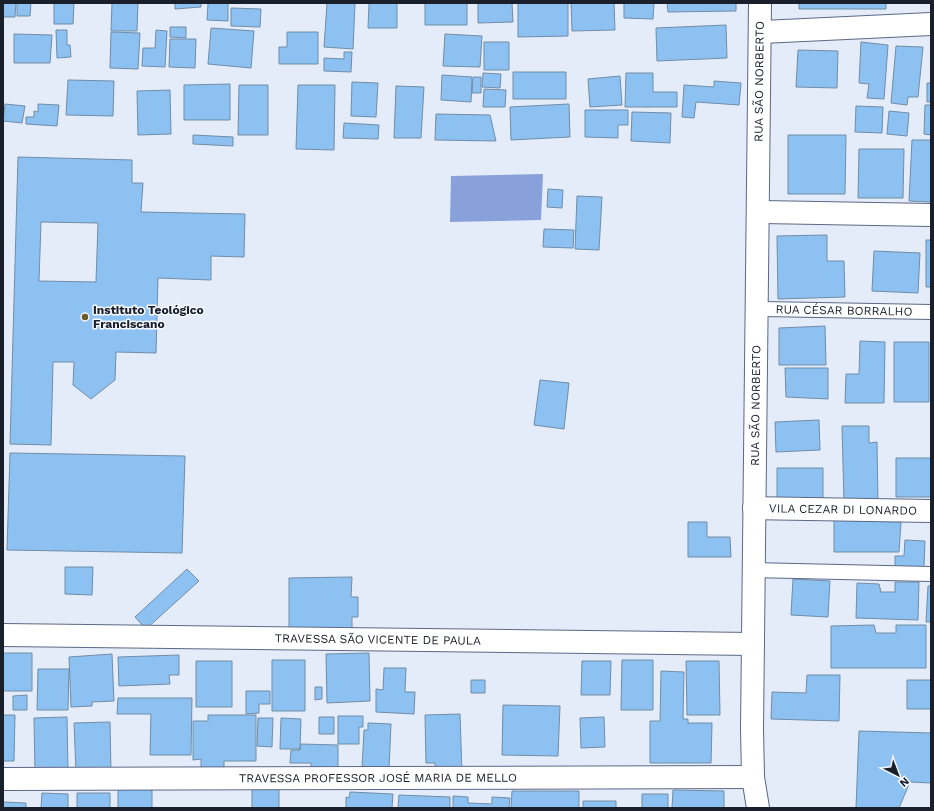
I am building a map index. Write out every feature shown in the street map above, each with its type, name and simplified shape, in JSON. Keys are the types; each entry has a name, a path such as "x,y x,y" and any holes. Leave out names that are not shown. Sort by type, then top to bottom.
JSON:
{"street":[{"name":"RUA SÃO NORBERTO","path":"758,808 752,777 760,3"},
{"path":"760,32 931,24"},
{"path":"758,212 931,215"},
{"name":"VILA CEZAR DI LONARDO","path":"754,508 931,511"},
{"name":"TRAVESSA SÃO VICENTE DE PAULA","path":"3,635 753,644"},
{"name":"TRAVESSA PROFESSOR JOSÉ MARIA DE MELLO","path":"3,779 752,777"}],"lane":[{"name":"RUA CÉSAR BORRALHO","path":"758,309 931,312"},
{"path":"753,570 931,574"}],"water":[{"path":"543,174 541,220 450,222 451,176"}],"building":[{"path":"3,3 16,3 15,17 3,17"},
{"path":"17,3 31,3 30,16 17,16"},
{"path":"54,3 74,3 73,24 54,24"},
{"path":"112,3 138,3 137,31 111,31"},
{"path":"175,3 201,3 201,7 175,9"},
{"path":"208,3 228,3 228,21 207,20"},
{"path":"327,3 355,3 353,49 324,47"},
{"path":"369,3 397,3 397,28 368,28"},
{"path":"425,3 467,3 467,25 425,25"},
{"path":"478,3 512,3 513,22 478,23"},
{"path":"518,3 568,3 568,36 518,37"},
{"path":"571,3 614,3 615,30 572,31"},
{"path":"624,3 654,3 653,19 624,18"},
{"path":"667,3 736,3 736,11 668,12"},
{"path":"799,3 886,3 886,9 799,9"},
{"path":"231,8 261,9 260,27 231,26"},
{"path":"726,25 727,58 657,61 656,28"},
{"path":"170,27 186,27 186,38 170,37"},
{"path":"211,28 254,31 251,68 208,64"},
{"path":"56,30 67,30 67,45 70,45 71,57 57,58"},
{"path":"156,30 167,31 165,67 142,66 143,48 155,48"},
{"path":"111,32 140,33 138,69 110,68"},
{"path":"287,32 318,32 318,64 279,64 279,47 287,47"},
{"path":"14,34 52,35 50,63 14,63"},
{"path":"445,34 482,36 480,67 443,66"},
{"path":"170,39 196,39 195,68 169,67"},
{"path":"484,42 509,42 509,70 484,70"},
{"path":"861,42 888,45 884,99 867,98 869,84 859,83"},
{"path":"896,46 923,47 918,97 908,97 907,105 891,103"},
{"path":"798,50 838,51 837,88 796,87"},
{"path":"344,52 352,52 351,72 324,71 324,58 344,59"},
{"path":"513,72 566,72 566,99 513,99"},
{"path":"483,73 501,74 500,88 482,87"},
{"path":"626,73 653,73 653,92 677,92 677,107 625,107"},
{"path":"442,75 472,77 471,102 441,100"},
{"path":"620,76 622,105 590,107 588,79"},
{"path":"473,77 481,77 481,93 472,93"},
{"path":"68,80 114,81 113,116 66,115"},
{"path":"714,81 741,83 739,105 696,102 694,118 682,117 684,85 714,87"},
{"path":"352,82 378,83 376,117 351,116"},
{"path":"927,83 931,83 931,102 927,102"},
{"path":"230,84 230,120 184,120 184,85"},
{"path":"239,85 268,85 268,135 238,135"},
{"path":"298,85 335,85 334,150 296,149"},
{"path":"396,86 424,87 421,138 394,138"},
{"path":"484,89 506,90 505,107 483,107"},
{"path":"170,90 171,134 138,135 137,91"},
{"path":"5,104 25,106 22,123 3,121"},
{"path":"38,104 59,105 57,126 26,124 26,117 34,117 34,111 38,112"},
{"path":"569,104 570,137 511,140 510,107"},
{"path":"925,105 931,105 931,135 924,134"},
{"path":"856,106 883,107 882,133 855,132"},
{"path":"585,110 628,110 628,125 618,125 618,138 585,137"},
{"path":"889,111 909,113 907,136 887,134"},
{"path":"632,112 671,113 670,143 631,141"},
{"path":"436,114 490,115 496,141 435,140"},
{"path":"344,123 379,125 378,139 343,138"},
{"path":"193,135 233,137 233,146 193,144"},
{"path":"788,135 846,135 845,194 788,194"},
{"path":"912,140 931,140 931,202 909,201"},
{"path":"859,149 904,149 903,198 858,198"},
{"name":"Instituto Teológico Franciscano","path":"18,157 132,160 132,183 143,183 141,212 245,214 244,257 211,256 211,280 158,278 156,353 116,352 115,380 91,399 73,385 74,362 53,362 51,445 10,444","holes":["41,222 98,223 96,282 39,281"]},
{"path":"548,189 563,190 562,208 547,207"},
{"path":"577,196 602,197 599,250 575,249"},
{"path":"544,229 574,230 573,248 543,247"},
{"path":"827,235 827,261 844,261 845,297 778,299 777,236"},
{"path":"926,240 931,240 931,287 926,287"},
{"path":"874,251 920,253 918,293 872,291"},
{"path":"825,326 826,365 779,365 779,328"},
{"path":"860,341 885,342 884,403 845,403 846,374 859,374"},
{"path":"894,342 929,342 929,402 894,402"},
{"path":"785,368 828,368 828,399 786,397"},
{"path":"540,380 569,383 564,429 534,425"},
{"path":"819,420 820,450 776,452 775,422"},
{"path":"842,426 869,426 869,443 877,442 878,502 844,503"},
{"path":"10,453 185,456 182,553 7,550"},
{"path":"896,458 931,458 931,497 896,497"},
{"path":"777,468 823,468 823,500 777,500"},
{"path":"834,520 901,522 899,552 834,552"},
{"path":"688,522 707,522 707,537 730,537 731,557 688,557"},
{"path":"905,540 925,541 924,567 895,567 895,556 904,556"},
{"path":"65,567 93,567 92,595 65,594"},
{"path":"187,569 199,581 146,629 135,617"},
{"path":"352,577 351,597 358,597 358,617 352,617 352,629 289,630 289,578"},
{"path":"793,579 830,581 828,617 791,615"},
{"path":"895,582 919,582 918,620 856,618 857,583 879,584 881,592 895,592"},
{"path":"928,586 931,586 931,622 926,622"},
{"path":"874,625 876,633 896,633 896,625 926,625 926,668 831,668 831,626"},
{"path":"3,653 32,653 32,691 3,691"},
{"path":"369,653 370,701 327,703 326,654"},
{"path":"112,654 114,701 92,702 92,706 71,707 69,657"},
{"path":"179,655 179,675 169,675 170,684 119,686 118,657"},
{"path":"272,660 305,660 305,711 272,711"},
{"path":"622,660 653,660 653,710 621,710"},
{"path":"196,661 232,661 232,707 196,707"},
{"path":"582,661 611,661 610,695 581,695"},
{"path":"686,661 719,661 720,715 687,715"},
{"path":"384,668 406,668 405,692 415,692 414,714 376,712 376,689 383,690"},
{"path":"38,669 69,669 68,710 37,710"},
{"path":"661,671 684,672 683,719 688,719 688,723 712,723 711,763 650,763 650,721 660,721"},
{"path":"807,675 840,675 839,721 771,719 772,692 806,693"},
{"path":"471,680 485,680 485,693 471,693"},
{"path":"907,680 931,680 931,709 907,709"},
{"path":"315,687 322,687 322,699 315,700"},
{"path":"246,691 270,691 270,704 259,704 259,713 246,714"},
{"path":"27,695 27,710 13,710 13,696"},
{"path":"118,698 192,698 191,755 150,755 151,714 117,714"},
{"path":"503,705 560,706 558,756 502,755"},
{"path":"460,714 462,773 435,774 435,763 426,763 425,715"},
{"path":"3,715 15,715 14,761 3,761"},
{"path":"208,715 256,715 256,761 224,761 224,769 201,770 201,759 193,760 193,721 208,721"},
{"path":"338,716 363,716 363,727 359,727 359,744 338,744"},
{"path":"67,717 68,771 35,773 34,718"},
{"path":"319,717 334,717 334,734 319,734"},
{"path":"604,717 605,747 581,748 580,718"},
{"path":"258,718 273,718 272,747 257,746"},
{"path":"281,718 301,719 300,749 280,749"},
{"path":"110,722 111,771 76,772 74,723"},
{"path":"368,723 391,724 389,769 362,768 364,730 368,730"},
{"path":"859,731 931,733 931,783 910,782 899,808 856,808"},
{"path":"301,744 338,745 338,771 311,771 311,763 290,763 291,750 300,750"},
{"path":"152,788 152,808 118,808 118,789"},
{"path":"252,789 279,789 279,808 252,808"},
{"path":"673,790 724,791 724,808 672,808"},
{"path":"512,791 579,791 579,808 511,808"},
{"path":"350,792 393,794 392,808 346,808 346,797 349,798"},
{"path":"42,793 68,794 68,808 41,808"},
{"path":"77,793 110,793 110,808 77,808"},
{"path":"642,794 668,794 668,808 642,808"},
{"path":"399,795 450,797 450,808 398,808"},
{"path":"453,796 468,797 468,803 492,804 492,797 510,798 509,808 453,808"},
{"path":"583,801 616,801 616,808 583,808"},
{"path":"3,802 26,803 26,808 3,808"}],"place":[{"name":"Instituto Teológico Franciscano","path":"85,317"}]}
